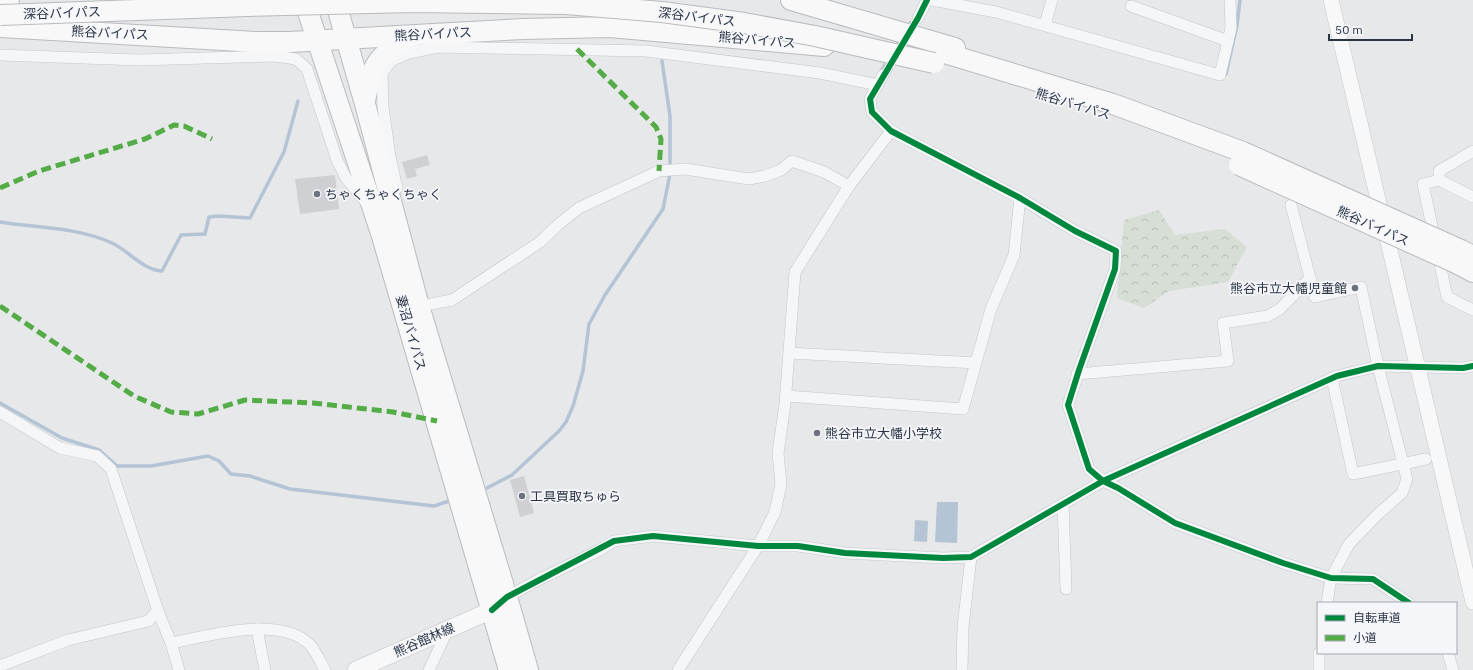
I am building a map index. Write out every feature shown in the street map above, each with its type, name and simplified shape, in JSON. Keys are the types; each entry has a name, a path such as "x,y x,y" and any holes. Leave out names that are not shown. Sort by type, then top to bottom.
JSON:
{"highway":[{"name":"深谷バイパス","path":"0,0 9,0"},
{"name":"妻沼バイパス","path":"304,0 374,213 412,308 507,597 528,670"},
{"name":"妻沼バイパス","path":"335,0 365,104 401,240 412,308 509,670"},
{"name":"深谷バイパス","path":"669,0 745,10 816,23 936,57"},
{"path":"792,0 1013,65 1056,86"},
{"name":"深谷バイパス","path":"0,15 412,2 566,4 662,12 744,23 936,57"},
{"name":"熊谷バイパス","path":"0,27 257,42 610,27 936,57 1056,86 1113,104 1241,158 1466,261"},
{"path":"365,104 368,81 373,68 382,55 392,47 419,34"},
{"name":"熊谷バイパス","path":"936,57 1241,158"}],"main road":[{"name":"熊谷館林線","path":"356,670 492,610"}],"street":[{"path":"918,18 927,0"},
{"path":"932,0 996,12 1220,75 1231,28 1230,0"},
{"path":"1045,25 1052,0"},
{"path":"1331,0 1473,602"},
{"path":"1131,6 1228,41"},
{"path":"401,240 410,238 390,157 383,107 382,73 391,61 409,53 438,47 646,51 881,80 870,99 872,112 891,131 1020,198 1075,231 1116,251 1115,269 1077,374 1068,404 1089,469 1103,481 1118,488 1175,523 1283,563 1331,578 1372,579 1407,602"},
{"path":"0,55 139,60 275,56 296,59 307,69 337,160 346,178 374,213"},
{"path":"678,670 758,546 775,512 781,484 778,453 786,396 795,272 849,186 891,131"},
{"path":"1439,180 1439,171 1473,151"},
{"path":"412,308 452,300 540,242 560,223 580,208 659,171 686,169 749,179 766,176 781,170 792,161 824,172 849,186"},
{"path":"1473,196 1439,180 1424,184 1446,297 1473,310"},
{"path":"786,396 963,409 991,309 1014,255 1020,198"},
{"path":"1291,205 1315,297 1361,287 1378,366 1407,479 1402,492 1349,544 1331,578 1327,602"},
{"path":"1077,374 1228,361 1223,323 1268,316 1280,309 1310,278"},
{"path":"789,353 976,363"},
{"path":"492,610 507,597 614,542 652,536 758,546 798,546 868,555 970,557 1103,481 1332,378 1378,366 1463,368 1473,366"},
{"path":"1332,378 1353,474 1426,459"},
{"path":"0,412 60,448 97,456 111,469 179,670"},
{"path":"1063,504 1066,589"},
{"path":"962,670 970,557"},
{"path":"0,666 68,640 148,621 158,611"},
{"path":"171,643 251,629 278,630 294,634 308,642 325,670"},
{"path":"258,629 266,670"},
{"path":"429,670 448,629"},
{"path":"1319,654 1319,670"},
{"path":"1448,654 1453,670"}],"green space":[{"path":"1159,210 1175,235 1225,229 1247,247 1228,282 1169,291 1144,308 1117,298 1124,220"}],"water":[{"path":"937,502 958,502 957,543 935,542"},
{"path":"915,520 928,521 927,542 914,541"}],"building":[{"path":"427,155 430,165 415,169 417,176 407,179 402,162"},
{"name":"ちゃくちゃくちゃく","path":"335,175 339,209 300,214 295,179"},
{"name":"工具買取ちゅら","path":"524,476 534,513 520,517 510,480"}],"waterway":[{"path":"1226,74 1237,25 1240,0"},
{"path":"487,488 512,475 559,431 566,422 573,406 583,371 589,324 605,295 663,209 670,174 670,116 662,61"},
{"path":"0,222 71,231 99,238 118,246 142,264 155,270 162,271 181,235 205,234 209,217 218,216 250,218 284,152 298,101"},
{"path":"0,403 62,438 99,450 117,466 151,466 208,456 219,461 231,474 250,476 290,489 434,506 449,501"}],"tunnel":[{"path":"883,75 918,18"}],"marked path":[{"path":"577,49 656,127 661,139 659,171"},
{"path":"0,188 39,171 145,139 174,125 184,126 212,139"},
{"path":"0,306 134,396 171,412 198,414 245,400 313,403 393,412 437,421"}],"cycle path":[{"path":"927,0 870,99 872,112 891,131 1020,198 1075,231 1116,251 1115,269 1068,405 1089,469 1103,481 1118,488 1175,523 1283,563 1331,578 1373,579 1408,602"},
{"path":"492,610 507,597 614,541 653,536 758,546 798,546 845,553 943,558 971,557 1103,481 1337,376 1378,366 1463,368 1473,366"}],"place":[{"name":"ちゃくちゃくちゃく","path":"317,194"},
{"name":"熊谷市立大幡児童館","path":"1355,288"},
{"name":"熊谷市立大幡小学校","path":"817,433"},
{"name":"工具買取ちゅら","path":"522,496"}]}
